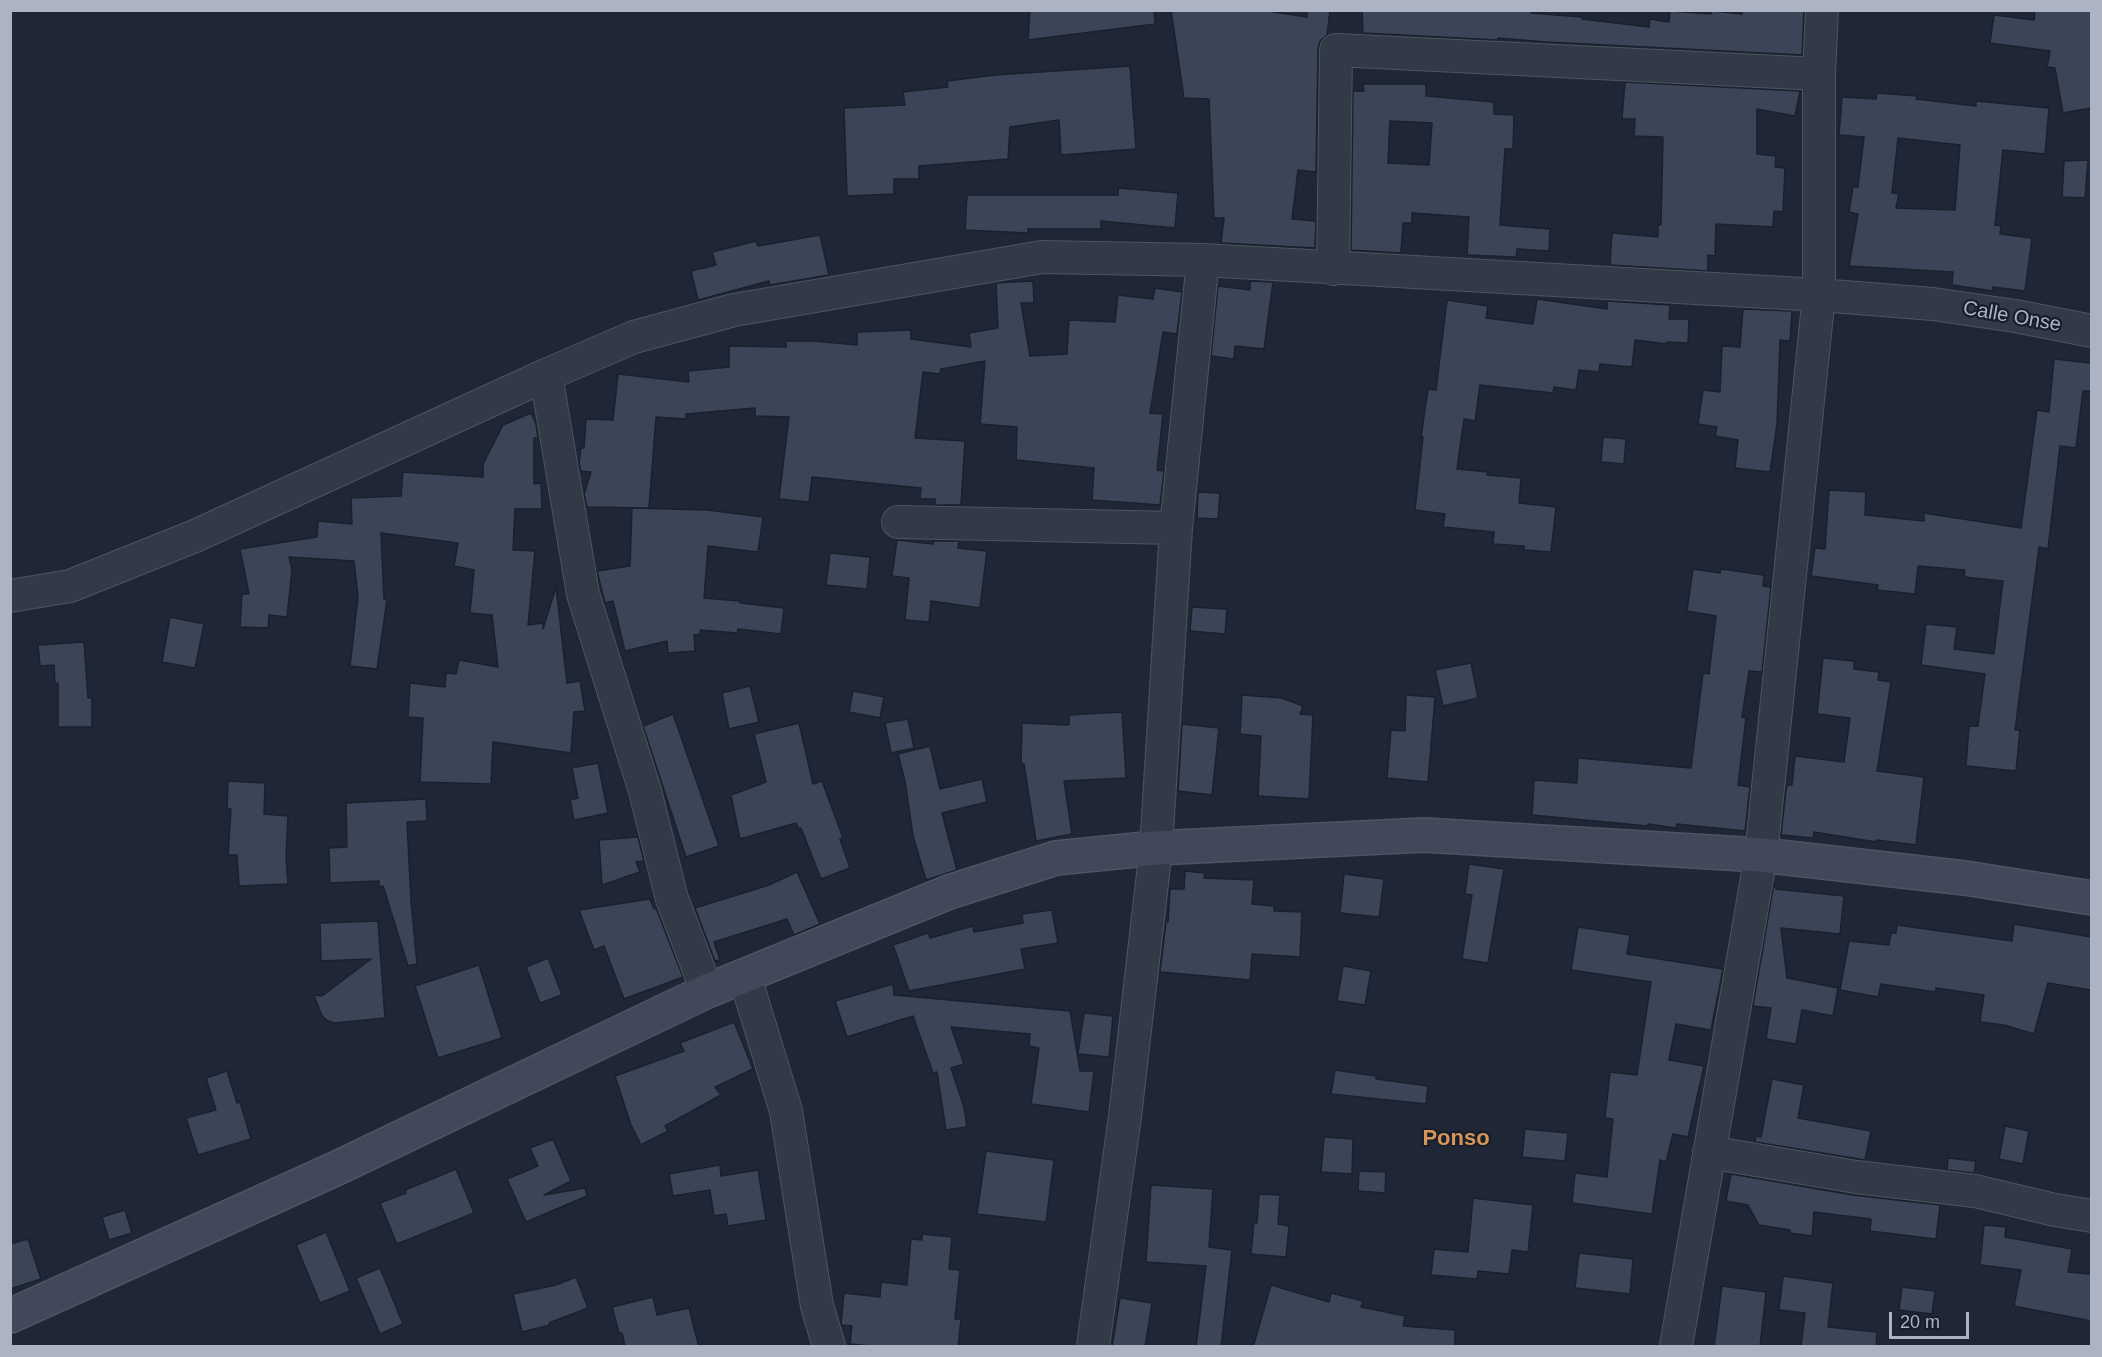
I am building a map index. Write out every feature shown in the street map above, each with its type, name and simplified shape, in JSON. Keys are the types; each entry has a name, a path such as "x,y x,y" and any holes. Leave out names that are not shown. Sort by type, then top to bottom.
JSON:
{"main road":[{"path":"10,1316 335,1169 708,992 949,892 1056,858 1156,848 1424,835 1761,855 1965,878 2091,898"}],"street":[{"path":"1676,1347 1761,855 1819,295 1819,74 1822,10"},
{"path":"1333,269 1336,50 1819,74"},
{"name":"Calle Onse","path":"10,596 70,586 195,536 634,337 734,310 1042,257 1203,260 1819,295 1933,304 2015,316 2091,331"},
{"path":"1093,1347 1125,1116 1156,848 1176,528 1203,260"},
{"path":"546,375 583,594 645,791 672,899 708,992"},
{"path":"898,522 1176,528"},
{"path":"745,977 786,1111 817,1306 830,1347"},
{"path":"1709,1152 1856,1177 1975,1191 2091,1216"}],"building":[{"path":"1030,10 1154,10 1155,24 1028,40"},
{"path":"1171,10 1261,10 1307,17 1307,10 1330,10 1327,35 1320,41 1318,50 1316,172 1298,170 1292,219 1316,221 1315,248 1221,243 1224,218 1214,218 1209,99 1184,98"},
{"path":"1362,10 1531,10 1531,13 1582,17 1582,19 1649,27 1650,19 1669,22 1670,11 1742,14 1743,10 1804,10 1802,55 1363,33"},
{"path":"2035,10 2091,10 2091,108 2063,113 2055,68 2047,67 2050,51 1990,43 1994,15 2034,20"},
{"path":"1130,66 1136,149 1061,155 1059,120 1010,127 1008,159 919,166 919,179 894,179 894,194 847,196 844,108 905,105 903,92 948,87 947,81 995,75"},
{"path":"1625,82 1800,91 1795,116 1757,109 1757,154 1776,156 1775,167 1785,168 1783,212 1774,211 1773,227 1716,224 1715,256 1708,255 1708,271 1610,265 1612,233 1658,237 1658,225 1661,225 1663,137 1634,136 1635,119 1622,119"},
{"path":"1363,84 1426,84 1426,96 1494,102 1494,114 1514,115 1513,149 1505,149 1500,225 1550,229 1549,251 1517,249 1516,257 1467,255 1469,217 1412,213 1412,223 1403,223 1401,253 1351,250 1353,91 1364,91","holes":["1390,121 1432,123 1429,165 1388,163"]},
{"path":"1877,93 1917,96 1916,99 1976,106 1976,101 2049,108 2045,154 2003,150 1995,225 2001,226 2000,234 2032,238 2025,291 1993,287 1993,291 1952,285 1953,272 1849,266 1858,214 1849,212 1853,187 1858,187 1864,137 1839,135 1842,97 1876,99","holes":["1898,138 1960,145 1955,210 1896,208 1899,194 1892,193"]},
{"path":"2088,160 2085,198 2062,197 2064,161"},
{"path":"1118,188 1178,193 1175,228 1101,221 1101,229 1028,229 1028,233 965,230 967,195 1118,195"},
{"path":"820,235 829,275 770,285 769,281 698,300 691,271 716,265 712,252 756,241 758,246"},
{"path":"1033,281 1034,303 1021,303 1030,356 1067,354 1069,320 1115,322 1118,295 1153,299 1155,288 1182,292 1177,334 1163,332 1150,413 1163,414 1157,470 1164,471 1160,505 1092,500 1094,468 1016,460 1017,427 980,424 985,361 941,369 940,374 923,372 915,438 965,441 961,505 935,505 935,499 920,499 921,488 812,477 809,502 779,499 789,417 755,416 755,408 686,414 686,419 656,417 649,508 587,507 584,494 591,472 581,471 579,463 581,448 584,448 586,419 613,420 618,374 689,382 688,371 729,367 729,346 786,347 786,341 857,345 857,332 911,330 911,339 971,347 969,333 998,328 996,283"},
{"path":"1250,281 1273,282 1264,349 1235,346 1234,359 1211,356 1218,286 1250,290"},
{"path":"1537,299 1607,309 1607,301 1670,305 1669,319 1689,319 1688,343 1667,342 1667,344 1635,340 1632,367 1600,364 1599,372 1579,370 1576,390 1554,387 1553,393 1480,385 1475,421 1464,419 1457,469 1521,478 1519,503 1556,507 1551,552 1524,550 1524,546 1493,544 1494,532 1443,527 1445,514 1415,510 1423,437 1421,437 1428,389 1436,390 1447,300 1488,306 1486,318 1533,324"},
{"path":"1743,309 1792,311 1790,341 1780,340 1777,424 1770,472 1735,468 1738,440 1715,436 1717,427 1698,424 1703,390 1720,392 1722,346 1740,347"},
{"path":"2054,359 2091,363 2091,391 2083,391 2076,448 2060,446 2048,549 2039,547 2015,730 2020,730 2016,771 1966,766 1969,726 1978,726 1985,674 1921,665 1926,624 1957,627 1954,649 1994,654 2003,581 1964,577 1965,570 1918,566 1915,594 1877,590 1878,585 1811,576 1815,548 1825,549 1829,490 1866,492 1865,515 1924,521 1924,513 2021,528 2037,410 2049,412"},
{"path":"531,413 536,424 538,438 534,438 534,484 541,483 542,509 515,509 513,550 535,551 528,625 543,623 543,629 556,587 567,683 580,681 585,711 574,712 571,753 493,742 491,784 420,782 423,718 408,717 410,683 445,687 446,673 456,674 459,660 498,667 492,615 470,613 474,570 454,566 458,543 381,533 384,599 387,600 377,669 350,666 358,597 354,561 289,557 292,570 287,617 269,615 268,628 240,627 242,594 249,594 240,549 317,537 318,521 352,524 351,498 401,496 403,472 483,477 483,464 503,425"},
{"path":"1603,437 1626,439 1624,464 1601,462"},
{"path":"1198,492 1220,493 1218,519 1197,518"},
{"path":"632,508 707,510 763,517 758,552 708,546 704,598 784,608 781,634 738,629 737,633 700,630 701,634 694,635 695,651 668,653 667,641 625,651 613,601 605,603 597,571 630,566"},
{"path":"897,540 933,544 933,541 959,541 958,548 987,551 980,608 931,601 929,622 905,620 909,578 892,576"},
{"path":"830,553 870,557 867,589 826,585"},
{"path":"1693,569 1720,573 1721,569 1764,575 1763,586 1771,587 1762,672 1749,671 1742,717 1746,718 1738,785 1750,787 1745,831 1677,824 1676,828 1648,824 1648,826 1532,815 1534,780 1577,783 1578,758 1691,768 1703,673 1709,674 1716,616 1687,611"},
{"path":"1192,607 1227,609 1225,634 1190,631"},
{"path":"170,617 204,624 195,668 162,662"},
{"path":"84,642 88,698 92,698 92,727 58,727 58,683 55,684 54,665 40,666 38,645"},
{"path":"1823,658 1854,661 1854,669 1879,672 1878,680 1891,682 1877,771 1924,777 1916,845 1876,840 1876,842 1814,832 1813,838 1781,835 1786,790 1787,785 1792,785 1795,756 1844,762 1850,718 1817,714"},
{"path":"1471,663 1478,698 1443,706 1435,670"},
{"path":"750,686 759,722 729,729 722,693"},
{"path":"853,691 884,697 880,718 849,712"},
{"path":"1242,695 1282,698 1303,706 1300,714 1313,715 1309,799 1258,796 1261,736 1240,734"},
{"path":"1406,695 1435,697 1428,782 1387,778 1391,730 1405,731"},
{"path":"1122,712 1126,778 1064,781 1072,834 1036,841 1024,764 1021,763 1022,723 1069,725 1069,715"},
{"path":"673,714 719,846 686,857 643,726"},
{"path":"908,719 914,748 891,753 885,723"},
{"path":"799,723 813,784 822,781 843,838 840,839 850,868 821,879 801,828 799,829 796,823 740,839 731,795 766,782 754,734"},
{"path":"1182,724 1219,728 1212,795 1178,791"},
{"path":"930,746 940,789 982,779 987,802 942,813 957,870 926,880 913,836 905,781 898,754"},
{"path":"598,763 608,813 574,820 570,800 578,798 572,768"},
{"path":"228,781 265,783 264,814 288,816 286,857 288,884 239,886 237,855 228,855 231,809 227,809"},
{"path":"426,799 427,821 407,822 417,964 408,966 383,886 379,887 379,881 330,883 329,848 347,847 346,803"},
{"path":"638,837 644,861 636,862 640,872 602,885 599,840"},
{"path":"1469,864 1504,869 1488,963 1462,959 1472,895 1465,894"},
{"path":"1185,871 1205,873 1204,878 1254,880 1252,904 1274,906 1274,911 1302,912 1300,957 1252,954 1250,980 1160,972 1166,922 1168,922 1170,889 1184,889"},
{"path":"797,872 820,924 794,935 787,919 714,942 720,960 715,961 695,908 769,885"},
{"path":"1344,874 1384,879 1379,917 1340,913"},
{"path":"1774,883 1776,889 1844,896 1840,934 1781,928 1787,978 1838,988 1833,1016 1802,1010 1796,1044 1766,1039 1771,1008 1753,1006"},
{"path":"650,899 654,909 656,908 683,977 624,999 604,946 594,950 579,910"},
{"path":"1052,910 1058,943 1021,949 1025,969 909,991 893,945 928,933 930,938 973,926 974,932 1023,923 1022,914"},
{"path":"378,921 385,1018 335,1023 328,1021 322,1016 314,995 322,996 371,959 321,961 320,923"},
{"path":"2014,924 2091,937 2091,990 2048,983 2034,1034 2004,1025 1980,1022 1984,995 1936,988 1936,992 1881,984 1878,997 1840,990 1849,941 1889,945 1891,933 1896,933 1897,925 2012,941"},
{"path":"1578,927 1630,935 1627,954 1723,969 1711,1030 1676,1024 1669,1060 1704,1066 1688,1137 1673,1134 1666,1162 1660,1160 1652,1214 1572,1203 1575,1173 1607,1177 1613,1119 1605,1118 1610,1072 1637,1075 1651,982 1571,970"},
{"path":"548,958 562,995 540,1003 526,967"},
{"path":"479,965 502,1038 438,1058 415,986"},
{"path":"1343,966 1371,971 1365,1005 1337,1001"},
{"path":"893,984 894,995 1070,1011 1080,1071 1094,1071 1089,1112 1031,1104 1039,1048 1029,1046 1030,1034 951,1027 964,1064 951,1068 964,1107 967,1127 946,1130 937,1072 933,1073 913,1016 847,1037 835,1001"},
{"path":"1084,1013 1113,1016 1109,1057 1078,1054"},
{"path":"734,1022 753,1069 715,1087 721,1095 665,1126 668,1131 641,1145 631,1125 615,1076 684,1051 680,1043"},
{"path":"1335,1070 1376,1076 1376,1079 1428,1086 1426,1104 1331,1094"},
{"path":"227,1071 237,1103 240,1102 251,1139 198,1155 186,1118 216,1110 206,1078"},
{"path":"1772,1079 1804,1085 1798,1118 1871,1131 1865,1160 1755,1142 1756,1136 1761,1137"},
{"path":"2005,1126 2029,1131 2023,1164 1999,1159"},
{"path":"1525,1129 1568,1133 1565,1161 1522,1157"},
{"path":"1324,1137 1353,1139 1352,1174 1321,1172"},
{"path":"553,1139 571,1181 544,1195 585,1188 587,1196 526,1222 507,1179 538,1166 530,1148"},
{"path":"986,1151 1054,1160 1046,1222 977,1214"},
{"path":"1948,1158 1976,1161 1974,1173 1947,1170"},
{"path":"720,1165 721,1176 758,1170 766,1220 728,1226 726,1214 714,1216 710,1190 673,1196 669,1174"},
{"path":"456,1169 474,1213 397,1244 380,1203"},
{"path":"1359,1171 1386,1172 1385,1193 1358,1191"},
{"path":"1731,1174 1853,1195 1940,1205 1936,1239 1870,1231 1871,1219 1814,1212 1812,1236 1759,1225 1748,1205 1726,1201"},
{"path":"1151,1185 1213,1189 1209,1247 1232,1250 1221,1347 1196,1347 1206,1266 1146,1262"},
{"path":"1259,1194 1280,1195 1278,1224 1289,1226 1286,1257 1251,1254 1254,1222 1257,1223"},
{"path":"1473,1198 1533,1205 1528,1252 1512,1250 1509,1274 1478,1271 1477,1279 1431,1275 1434,1249 1468,1252"},
{"path":"125,1210 132,1233 109,1240 102,1217"},
{"path":"1984,1225 2006,1227 2005,1237 2072,1249 2068,1272 2091,1274 2091,1321 2014,1306 2021,1270 1980,1265"},
{"path":"326,1232 350,1291 320,1303 296,1245"},
{"path":"922,1234 952,1237 949,1269 960,1270 955,1319 961,1319 958,1347 881,1347 850,1344 852,1326 841,1325 844,1293 880,1297 881,1282 907,1285 911,1239 922,1240"},
{"path":"28,1239 41,1279 10,1289 10,1244"},
{"path":"1579,1253 1633,1259 1630,1294 1575,1288"},
{"path":"380,1268 403,1324 380,1334 356,1278"},
{"path":"1783,1276 1833,1283 1828,1327 1877,1332 1876,1347 1801,1347 1805,1313 1779,1310"},
{"path":"576,1277 588,1308 549,1323 550,1325 522,1332 513,1294 556,1285"},
{"path":"1271,1285 1329,1302 1331,1293 1363,1301 1361,1307 1405,1316 1403,1326 1455,1330 1455,1347 1253,1347"},
{"path":"1722,1286 1766,1292 1760,1347 1714,1347"},
{"path":"1902,1287 1935,1291 1932,1314 1899,1310"},
{"path":"653,1297 657,1315 689,1308 699,1347 625,1347 612,1307"},
{"path":"1120,1298 1152,1303 1145,1347 1112,1347"}],"district":[{"name":"Ponso","path":"1456,1139"}]}
